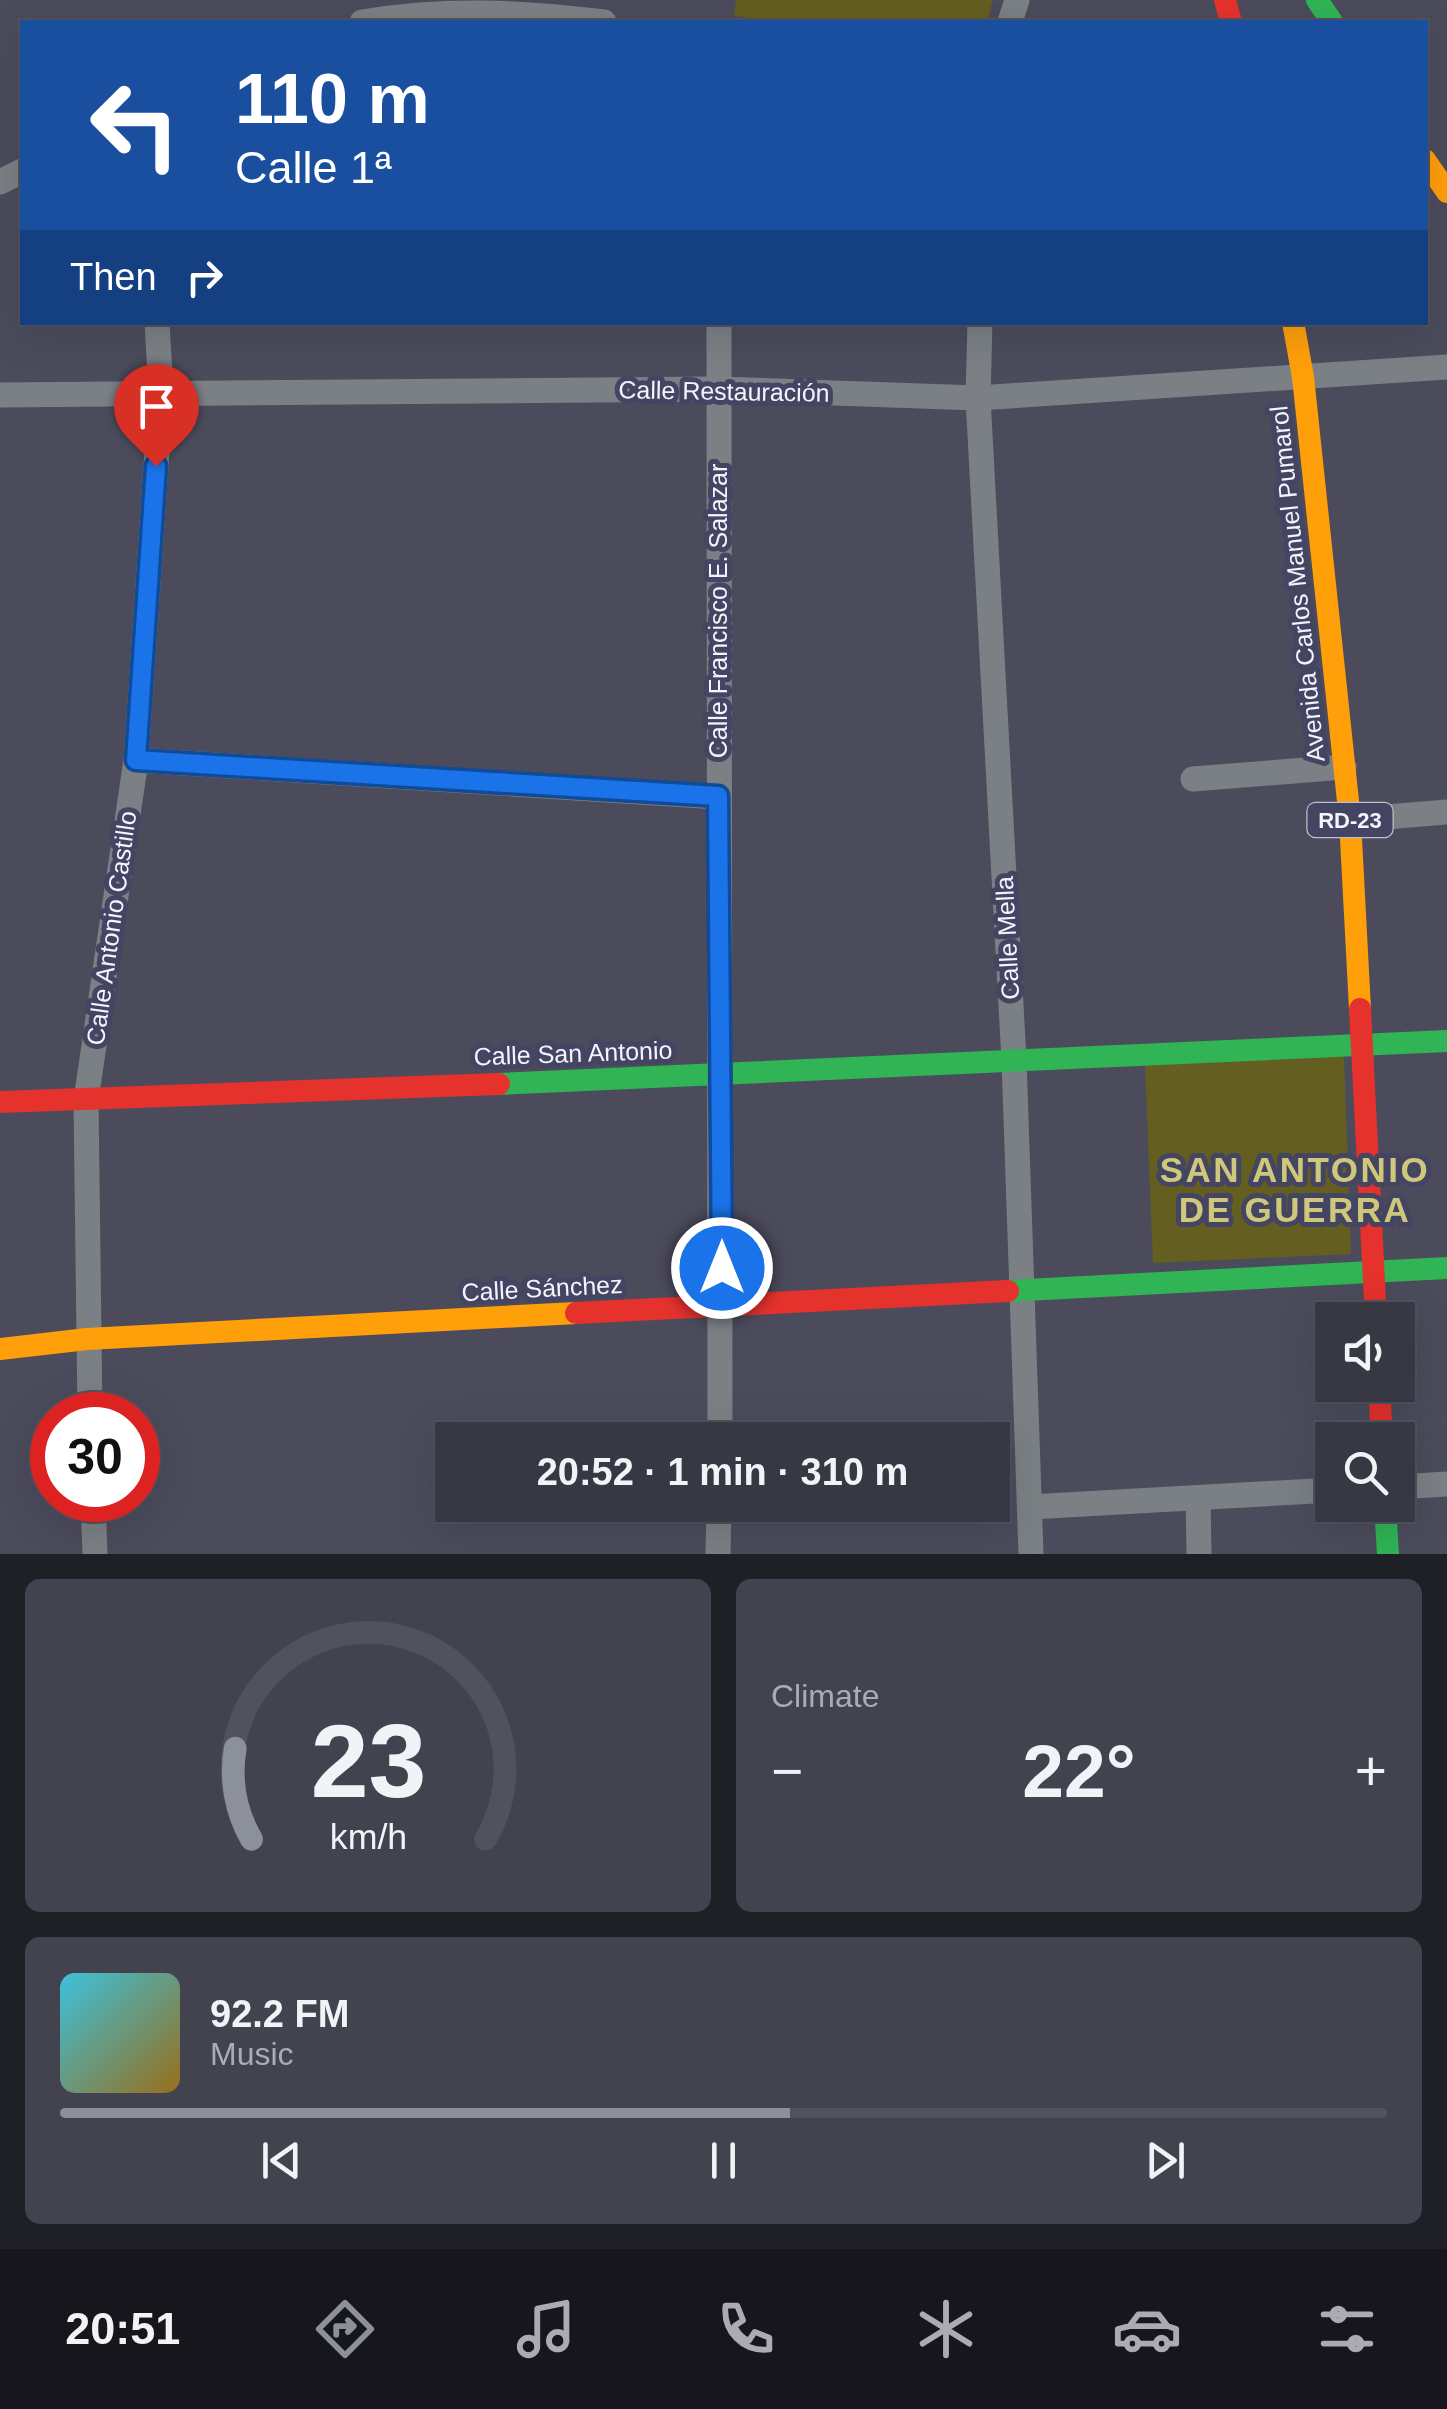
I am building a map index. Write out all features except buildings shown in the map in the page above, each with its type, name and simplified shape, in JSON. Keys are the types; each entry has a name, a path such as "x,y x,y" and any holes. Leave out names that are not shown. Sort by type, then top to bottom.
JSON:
{"street":[{"path":"376,20 506,6 592,20"},
{"path":"1428,164 1447,192"},
{"name":"Calle Antonio Castillo","path":"89,1392 86,1100 136,760 161,392 157,325"},
{"name":"Calle Francisco E. Salazar","path":"719,325 720,1422"},
{"name":"Calle Mella","path":"980,325 978,398 1014,1060 1031,1554"},
{"name":"Avenida Carlos Manuel Pumarol","path":"1294,325 1350,820 1375,1302"},
{"name":"Calle Restauración","path":"0,395 717,389 978,398 1447,367"},
{"path":"136,760 718,796"},
{"path":"1193,779 1344,767"},
{"path":"1350,820 1447,812"},
{"name":"Calle San Antonio","path":"0,1102 722,1076 1447,1041"},
{"name":"Calle Sánchez","path":"0,1349 87,1339 1447,1268"},
{"path":"1415,1486 1447,1484"},
{"path":"1030,1507 1315,1491"},
{"path":"1198,1498 1198,1554"},
{"path":"93,1522 94,1554"},
{"path":"718,1554 719,1522"},
{"path":"1386,1522 1388,1554"}],"shaded area":[{"path":"736,0 993,0 988,20 757,20 734,15"},
{"path":"1344,1056 1351,1254 1153,1263 1145,1065"}],"traffic: fast":[{"path":"1317,0 1331,20"},
{"path":"499,1084 1447,1041"},
{"path":"1008,1291 1447,1268"},
{"path":"1386,1522 1388,1554"}],"traffic: slow":[{"path":"1428,164 1447,192"},
{"path":"1294,325 1303,377 1350,820 1360,1009"},
{"path":"0,1349 87,1339 576,1313"}],"traffic: jam":[{"path":"1225,0 1230,20"},
{"path":"1360,1009 1375,1302"},
{"path":"0,1102 499,1084"},
{"path":"576,1313 1008,1291"},
{"path":"1380,1402 1381,1422"}],"district":[{"name":"SAN ANTONIO DE GUERRA","path":"1295,1190"}],"route":[{"path":"156,466 136,760 718,796 722,1268"}]}
